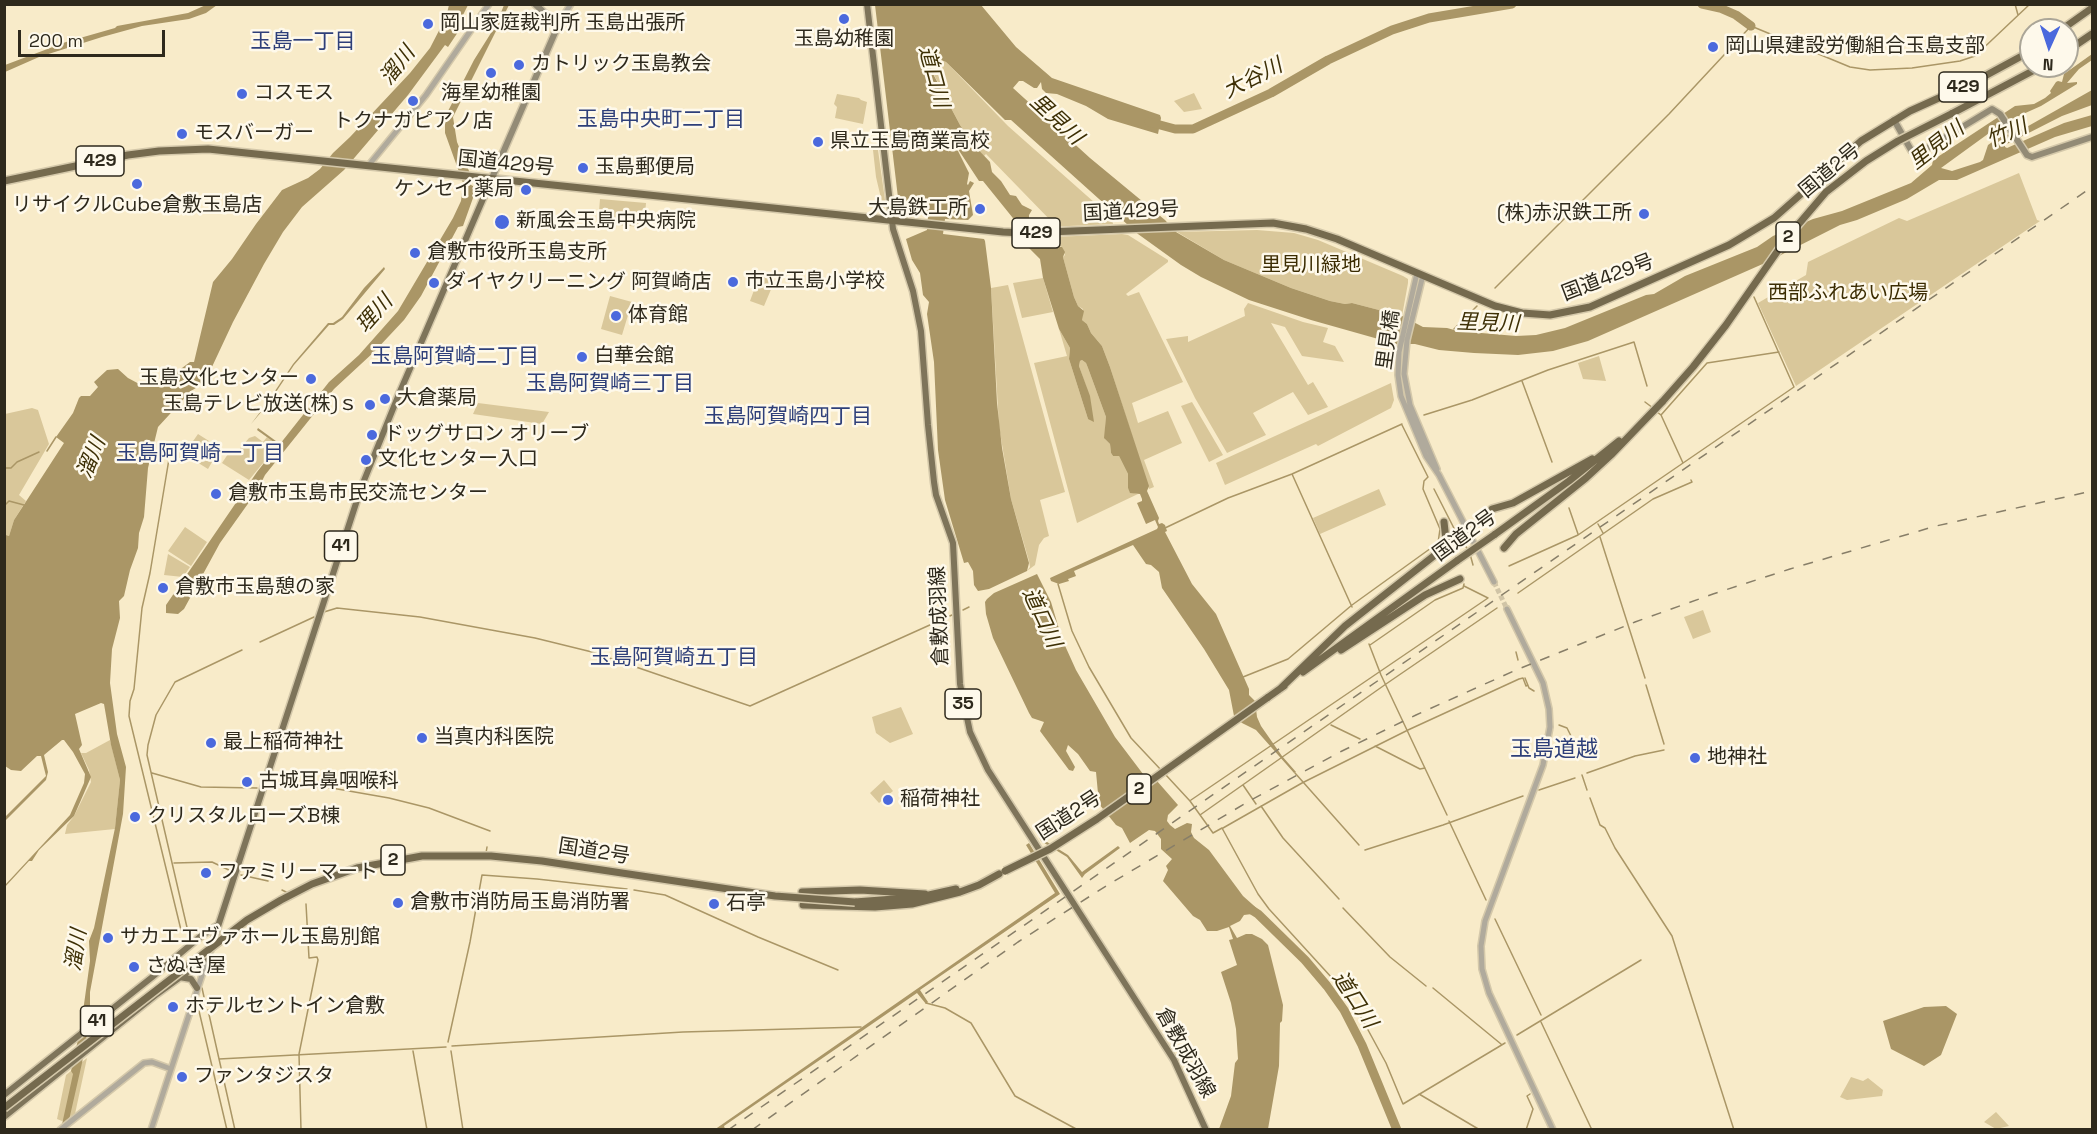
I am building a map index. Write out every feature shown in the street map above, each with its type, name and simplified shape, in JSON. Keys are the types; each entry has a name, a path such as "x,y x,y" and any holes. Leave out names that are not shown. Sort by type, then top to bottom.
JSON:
{"highway":[{"path":"2078,18 2092,8"},
{"path":"2079,43 2092,34"},
{"name":"国道429号","path":"4,182 128,155 208,149 1023,233 1258,223 1294,226 1336,239 1419,277 1489,304 1522,313 1550,315 1590,308 1751,233 1790,205 1846,152 1894,120 2019,58"},
{"name":"国道2号","path":"4,1108 247,920 312,884 357,868 422,856 482,855 542,861 775,896 855,902 894,901 964,887 1002,873 1050,849 1097,819 1267,699 1569,481 1612,447 1663,401 1700,358 1786,239 1826,192 1866,161 1898,141 2019,78"},
{"name":"2","path":"1504,548 1516,534 1586,478 1648,416"},
{"name":"2","path":"1492,509 1513,503 1612,447"},
{"name":"2","path":"1281,688 1339,632 1435,555 1446,540 1444,522"},
{"name":"2","path":"1311,666 1326,661 1425,595 1460,579"},
{"path":"803,905 875,907 912,904 969,889 1002,873"},
{"path":"802,892 860,891 931,895"}],"main road":[{"path":"492,178 560,21 552,20 535,4"},
{"name":"倉敷成羽線","path":"867,4 892,221 913,291 921,331 934,482 953,543 960,684 970,732 988,770 1174,1060 1206,1130"},
{"path":"1894,120 1911,150 1921,152 1989,109 1995,109 2000,114 2027,155 2032,157 2092,137"},
{"name":"41","path":"4,1116 162,990 208,957 361,488 492,178"},
{"name":"41","path":"4,1095 218,924"},
{"path":"187,947 208,957"},
{"path":"153,977 162,990"},
{"path":"179,977 191,979 197,988"},
{"path":"62,1049 70,1063"},
{"path":"18,1084 20,1104"}],"street":[{"path":"368,166 426,95 489,4"},
{"path":"560,21 571,4"},
{"name":"里見橋","path":"1419,277 1401,339 1398,363 1399,386 1426,456 1439,476 1494,582"},
{"path":"1507,609 1543,682 1550,727 1543,765 1485,921 1481,946 1482,969 1489,993 1553,1130"},
{"path":"151,1130 208,957"},
{"path":"60,1130 144,1063 152,1062 171,1069"}],"green space":[{"path":"935,60 946,62 1008,126 1112,218 1113,224 1046,227 1054,224 986,154 984,156 960,125 931,69"},
{"path":"1194,93 1202,109 1184,112 1174,101"},
{"path":"837,94 859,98 867,102 863,124 835,118 837,107 834,104"},
{"path":"873,150 878,150 885,200 884,211 876,177"},
{"name":"西部ふれあい広場","path":"2019,173 2037,220 2040,221 1796,386 1758,303 1806,275 1808,262 1899,218 1907,221"},
{"path":"600,199 646,203 644,227 598,224"},
{"name":"里見川緑地","path":"1257,230 1294,233 1318,240 1403,276 1408,279 1408,283 1402,316 1352,303 1330,301 1291,288 1224,260 1177,232"},
{"path":"1128,235 1168,260 1126,294 1128,296 1139,292 1183,382 1132,403 1138,423 1168,411 1182,443 1144,460 1154,487 1149,489 1102,346 1082,320 1083,309 1078,306 1074,297 1061,246 1031,238"},
{"path":"760,274 775,280 764,306 750,301"},
{"path":"1043,278 1053,312 1022,318 1013,283"},
{"path":"1008,285 1065,492 1040,500 1049,536 1044,538 1039,545 1035,565 1027,571 1030,567 1029,561 1011,499 999,426 991,288"},
{"name":"体育館","path":"610,296 632,302 622,335 601,329"},
{"path":"1248,303 1328,328 1323,342 1335,346 1344,362 1302,356 1285,327 1271,323 1308,385 1313,382 1328,407 1308,415 1293,392 1253,413 1266,435 1227,453 1195,398 1166,339 1188,336 1188,342 1245,316 1244,309"},
{"path":"1059,329 1070,348 1069,359 1088,419 1087,389 1079,366 1082,360 1086,363 1106,417 1105,439 1110,444 1111,453 1113,456 1119,456 1128,474 1130,492 1138,494 1077,523 1034,363 1067,356"},
{"path":"1599,356 1606,381 1583,379 1578,363"},
{"path":"1391,383 1394,400 1391,408 1318,446 1316,444 1225,485 1216,463"},
{"path":"1192,402 1223,455 1209,462 1181,406"},
{"path":"478,403 549,412 542,424 473,414"},
{"path":"32,408 38,410 49,444 19,495 26,501 14,520 9,536 5,537 5,414"},
{"path":"198,434 220,448 208,469 184,454"},
{"path":"255,436 263,442 267,437 278,445 249,480 222,463 230,451 238,451 249,438"},
{"path":"1379,489 1386,505 1320,534 1313,518"},
{"path":"185,527 207,542 191,566 168,551"},
{"path":"168,554 190,567 183,577 164,575"},
{"path":"1703,610 1711,632 1693,639 1684,617"},
{"path":"901,707 913,734 890,743 876,733 872,717"},
{"path":"110,740 120,780 115,829 65,834 67,825 91,782 89,770 81,753 86,753"},
{"path":"884,780 893,791 879,803 870,793"},
{"path":"87,1058 75,1114 62,1121 57,1119 66,1075"},
{"path":"1851,1077 1863,1081 1868,1078 1883,1090 1882,1096 1847,1100 1840,1097"},
{"path":"1996,1112 2009,1126 1996,1129 1984,1122"}],"water":[{"path":"208,4 217,5 206,13 189,19 142,26 102,37 39,57 5,72 5,65 66,42 117,26 188,13"},
{"name":"溜川","path":"449,5 468,5 457,27 460,29 448,47 445,45 408,95 344,170 302,207 283,232 264,264 211,369 199,386 191,391 158,427 148,468 144,517 139,533 138,548 124,596 119,601 120,618 112,649 110,683 117,734 126,767 123,814 90,992 90,1018 82,1063 67,1129 61,1129 81,1026 90,961 89,941 94,928 115,828 120,780 104,704 101,703 75,714 82,745 79,749 91,777 74,816 5,887 70,815 84,783 85,774 73,752 62,740 44,755 48,772 46,780 5,821 5,817 46,776 41,756 37,756 21,771 11,770 5,766 5,537 9,536 14,520 64,443 56,437 73,413 79,398 90,396 98,387 94,382 107,370 118,369 128,378 143,386 147,381 158,386 190,362 194,362 213,282 282,190 308,178 320,169 410,73 430,48 446,17"},
{"path":"504,5 509,5 453,117 457,142 473,186 473,198 463,226 458,227 421,296 404,320 334,389 265,475 257,491 220,543 184,609 178,614 166,613 166,605 278,445 257,430 258,428 280,444 329,382 359,355 398,311 453,218 461,201 463,183 445,133 445,117 474,60 496,25"},
{"path":"875,5 981,5 1016,47 1052,78 1160,115 1158,134 1108,119 1086,106 1057,94 1046,93 1042,89 1041,82 1037,88 1034,88 1019,81 1013,88 1176,232 1224,260 1291,288 1330,301 1352,303 1402,316 1423,327 1516,336 1536,335 1565,328 1646,295 1654,294 1685,276 1757,247 1773,236 1911,183 1932,165 1933,160 2015,106 2034,104 2045,98 2051,93 2056,82 2062,82 2063,78 2071,78 2067,83 2077,82 2077,84 2041,106 2003,123 1941,168 1952,171 1980,162 1983,160 1988,145 1998,138 2023,129 2092,90 2092,105 2062,116 2005,147 2064,123 2092,115 2092,126 2055,137 1957,180 1939,180 1907,199 1840,225 1765,263 1588,341 1553,351 1518,355 1439,350 1415,344 1396,344 1249,300 1201,277 1138,234 1011,120 1005,120 946,62 935,60 931,70 960,125 973,144 990,162 992,172 1010,195 1016,196 1022,205 1032,210 1029,223 1024,225 1031,238 1062,247 1065,252 1063,257 1074,297 1078,306 1084,311 1082,320 1102,346 1110,367 1159,524 1165,525 1167,531 1165,532 1192,584 1216,614 1249,689 1249,695 1255,701 1261,726 1296,772 1294,773 1256,730 1234,716 1229,690 1162,588 1159,572 1146,564 1133,545 1074,571 1076,576 1068,579 1069,581 1059,584 1051,581 1050,578 1158,527 1155,520 1146,524 1137,503 1142,501 1140,494 1130,493 1128,474 1119,456 1113,456 1111,453 1110,444 1104,438 1106,417 1086,363 1082,360 1079,366 1090,396 1094,422 1088,419 1069,359 1070,348 1059,329 1043,278 1040,259 1027,246 1029,238 983,181 979,181 954,143 969,173 967,184 970,181 974,183 969,191 973,215 968,220 945,219 943,234 984,239 985,241 991,288 997,403 1002,448 1011,499 1029,563 1027,571 989,589 978,591 974,585 973,571 968,562 964,563 945,500 938,450 934,362 927,314 929,302 923,295 920,273 912,260 906,239 927,230 928,217 925,213 902,210 899,206"},
{"path":"2092,54 2092,60 2079,69 2079,63"},
{"path":"384,267 385,269 343,319 334,325 329,325 294,365 268,404 251,424 293,364 328,323 333,323 342,317 364,288"},
{"path":"1037,574 1051,602 1062,639 1076,670 1115,737 1143,774 1157,781 1178,805 1168,815 1167,821 1175,829 1187,823 1192,824 1191,832 1194,838 1209,850 1243,896 1261,912 1257,917 1252,914 1244,915 1240,921 1230,926 1237,938 1252,934 1268,945 1283,1005 1280,1023 1279,1066 1268,1129 1219,1129 1231,1096 1235,1063 1238,1059 1231,1003 1221,972 1237,965 1229,940 1233,939 1229,927 1207,931 1200,920 1193,916 1163,881 1168,870 1166,866 1172,859 1161,849 1161,839 1155,831 1149,830 1130,843 1122,828 1116,825 1099,804 1096,772 1090,771 1078,754 1068,745 1066,751 1075,767 1073,771 1069,770 1040,731 1044,722 1032,718 1029,713 993,638 986,614 987,599 994,593"},
{"path":"1039,837 1068,855 1082,872 1118,846 1120,848 1082,878 1067,857 1041,841"},
{"path":"1029,843 1060,894 920,990 928,1002 926,1004 917,993 724,1126 725,1129 714,1130 1055,893 1026,845"},
{"path":"1946,1006 1957,1014 1941,1055 1924,1066 1891,1049 1883,1021 1924,1007"}],"waterway":[{"name":"大谷川","path":"1149,122 1175,129 1193,129 1271,93 1328,60 1392,30 1429,18 1512,4"},
{"name":"大谷川","path":"1702,4 1736,15 1751,26"},
{"path":"2015,4 2018,15"},
{"path":"1495,288 1669,114 1751,26 1850,67 1870,70 1912,68 1960,61 1975,56 2030,4"},
{"path":"1509,566 1578,535 1794,387 1754,297"},
{"name":"里見川","path":"1454,329 1477,306"},
{"path":"1424,415 1634,342 1647,386"},
{"path":"1661,415 1707,363 1779,352"},
{"path":"1522,381 1552,462"},
{"path":"1645,402 1653,408"},
{"path":"1657,412 1661,415 1683,463"},
{"path":"1352,607 1292,474 1402,424"},
{"path":"1402,425 1428,477"},
{"path":"47,451 56,437"},
{"path":"4,468 11,468 17,462 39,452"},
{"path":"150,456 169,459 142,608 129,716 181,930"},
{"path":"1165,528 1228,498 1292,474"},
{"path":"1243,677 1288,659 1352,605 1438,543 1440,529 1423,489 1424,481 1428,477"},
{"path":"1518,593 1653,499 1692,482 1691,480"},
{"path":"1434,489 1461,542 1468,550"},
{"path":"4,506 9,501 24,505"},
{"path":"1569,508 1578,534"},
{"path":"1598,524 1603,533"},
{"path":"1600,537 1645,678"},
{"path":"1470,554 1473,565"},
{"path":"1058,584 1072,631 1089,667 1131,738 1162,771"},
{"path":"1370,645 1435,600 1463,588 1464,584"},
{"path":"1191,800 1488,598 1464,586"},
{"path":"963,610 969,607"},
{"path":"324,612 337,608 420,617 535,638 592,652 750,706 952,615"},
{"path":"1200,815 1497,608"},
{"path":"260,642 314,617"},
{"path":"1369,644 1381,675 1447,815"},
{"path":"189,936 147,755 148,745 156,715 175,682 242,650"},
{"path":"1516,652 1518,660"},
{"path":"1223,828 1302,783 1408,730 1519,679 1523,678 1526,686 1528,685"},
{"path":"1525,678 1529,688 1534,691"},
{"path":"1646,685 1664,744"},
{"path":"1331,725 1360,739"},
{"path":"1559,725 1567,728 1580,754"},
{"path":"1375,746 1420,769 1425,768"},
{"path":"1587,773 1635,756 1664,750"},
{"path":"152,773 201,787 257,788"},
{"path":"1295,773 1359,845"},
{"path":"1165,774 1190,801 1213,833 1222,828 1258,894 1269,909 1355,1006 1386,1063 1403,1104 1505,1043"},
{"path":"1582,775 1587,790"},
{"path":"1539,790 1575,778"},
{"path":"1243,785 1256,804"},
{"path":"270,786 326,787 389,798 429,808 490,831"},
{"path":"1365,850 1523,796"},
{"path":"1590,798 1600,825 1605,828 1615,848 1672,936 1734,1130"},
{"path":"1261,806 1283,838 1339,899"},
{"path":"1449,821 1486,900"},
{"path":"486,853 487,847"},
{"path":"174,863 212,862 231,871"},
{"path":"241,875 268,881"},
{"path":"448,1042 482,875 627,889"},
{"path":"282,890 288,893"},
{"path":"634,890 665,895 838,970"},
{"path":"301,1130 299,1054 318,960 317,957 309,958 306,904"},
{"path":"1343,908 1390,957 1426,986"},
{"name":"道口川","path":"1250,909 1305,960 1344,1010 1362,1045 1397,1130"},
{"path":"1495,919 1541,1015"},
{"path":"1517,1035 1641,960"},
{"path":"202,988 204,997"},
{"path":"1433,988 1501,1044"},
{"path":"197,1002 198,1006"},
{"path":"926,1003 945,1008 971,1023 1015,1096 1078,1130"},
{"path":"208,1010 235,1130"},
{"path":"199,1011 227,1130"},
{"path":"1541,1022 1592,1130"},
{"path":"452,1046 683,1032 861,1027"},
{"path":"219,1059 446,1047"},
{"path":"413,1051 427,1130"},
{"path":"451,1051 463,1130"},
{"path":"1419,1094 1480,1130"},
{"path":"1526,1130 1533,1109 1527,1096 1530,1094"}],"tunnel":[{"path":"1494,582 1507,609"}],"railway":[{"path":"728,1130 2092,187"},
{"path":"752,1130 1018,942 1106,886 1251,800 1342,751 1416,715 1516,670 1635,622 1713,594 1936,526 2092,491"}],"place":[{"name":"玉島幼稚園","path":"844,19"},
{"name":"岡山家庭裁判所 玉島出張所","path":"428,24"},
{"name":"岡山県建設労働組合玉島支部","path":"1713,47"},
{"name":"カトリック玉島教会","path":"519,65"},
{"name":"海星幼稚園","path":"491,73"},
{"name":"コスモス","path":"242,94"},
{"name":"トクナガピアノ店","path":"413,101"},
{"name":"モスバーガー","path":"182,134"},
{"name":"県立玉島商業高校","path":"818,142"},
{"name":"玉島郵便局","path":"583,168"},
{"name":"リサイクルCube倉敷玉島店","path":"137,184"},
{"name":"ケンセイ薬局","path":"526,190"},
{"name":"大島鉄工所","path":"980,209"},
{"name":"(株)赤沢鉄工所","path":"1644,214"},
{"name":"新風会玉島中央病院","path":"502,222"},
{"name":"倉敷市役所玉島支所","path":"415,253"},
{"name":"市立玉島小学校","path":"733,282"},
{"name":"ダイヤクリーニング 阿賀崎店","path":"434,283"},
{"name":"体育館","path":"616,316"},
{"name":"白華会館","path":"582,357"},
{"name":"玉島文化センター","path":"311,379"},
{"name":"大倉薬局","path":"385,399"},
{"name":"玉島テレビ放送(株)ｓ","path":"370,405"},
{"name":"ドッグサロン オリーブ","path":"372,435"},
{"name":"文化センター入口","path":"366,460"},
{"name":"倉敷市玉島市民交流センター","path":"216,494"},
{"name":"倉敷市玉島憩の家","path":"163,588"},
{"name":"当真内科医院","path":"422,738"},
{"name":"最上稲荷神社","path":"211,743"},
{"name":"地神社","path":"1695,758"},
{"name":"古城耳鼻咽喉科","path":"247,782"},
{"name":"稲荷神社","path":"888,800"},
{"name":"クリスタルローズB棟","path":"135,817"},
{"name":"ファミリーマート","path":"206,873"},
{"name":"倉敷市消防局玉島消防署","path":"398,903"},
{"name":"石亭","path":"714,904"},
{"name":"サカエエヴァホール玉島別館","path":"108,938"},
{"name":"さぬき屋","path":"134,967"},
{"name":"ホテルセントイン倉敷","path":"173,1007"},
{"name":"ファンタジスタ","path":"182,1077"}],"district":[{"name":"玉島一丁目","path":"303,42"},
{"name":"玉島中央町二丁目","path":"661,120"},
{"name":"玉島阿賀崎二丁目","path":"455,357"},
{"name":"玉島阿賀崎三丁目","path":"610,384"},
{"name":"玉島阿賀崎四丁目","path":"788,417"},
{"name":"玉島阿賀崎一丁目","path":"200,454"},
{"name":"玉島阿賀崎五丁目","path":"674,658"},
{"name":"玉島道越","path":"1554,750"}],"water label":[{"name":"竹川","path":"2007,134"},
{"name":"理川","path":"375,314"}]}
